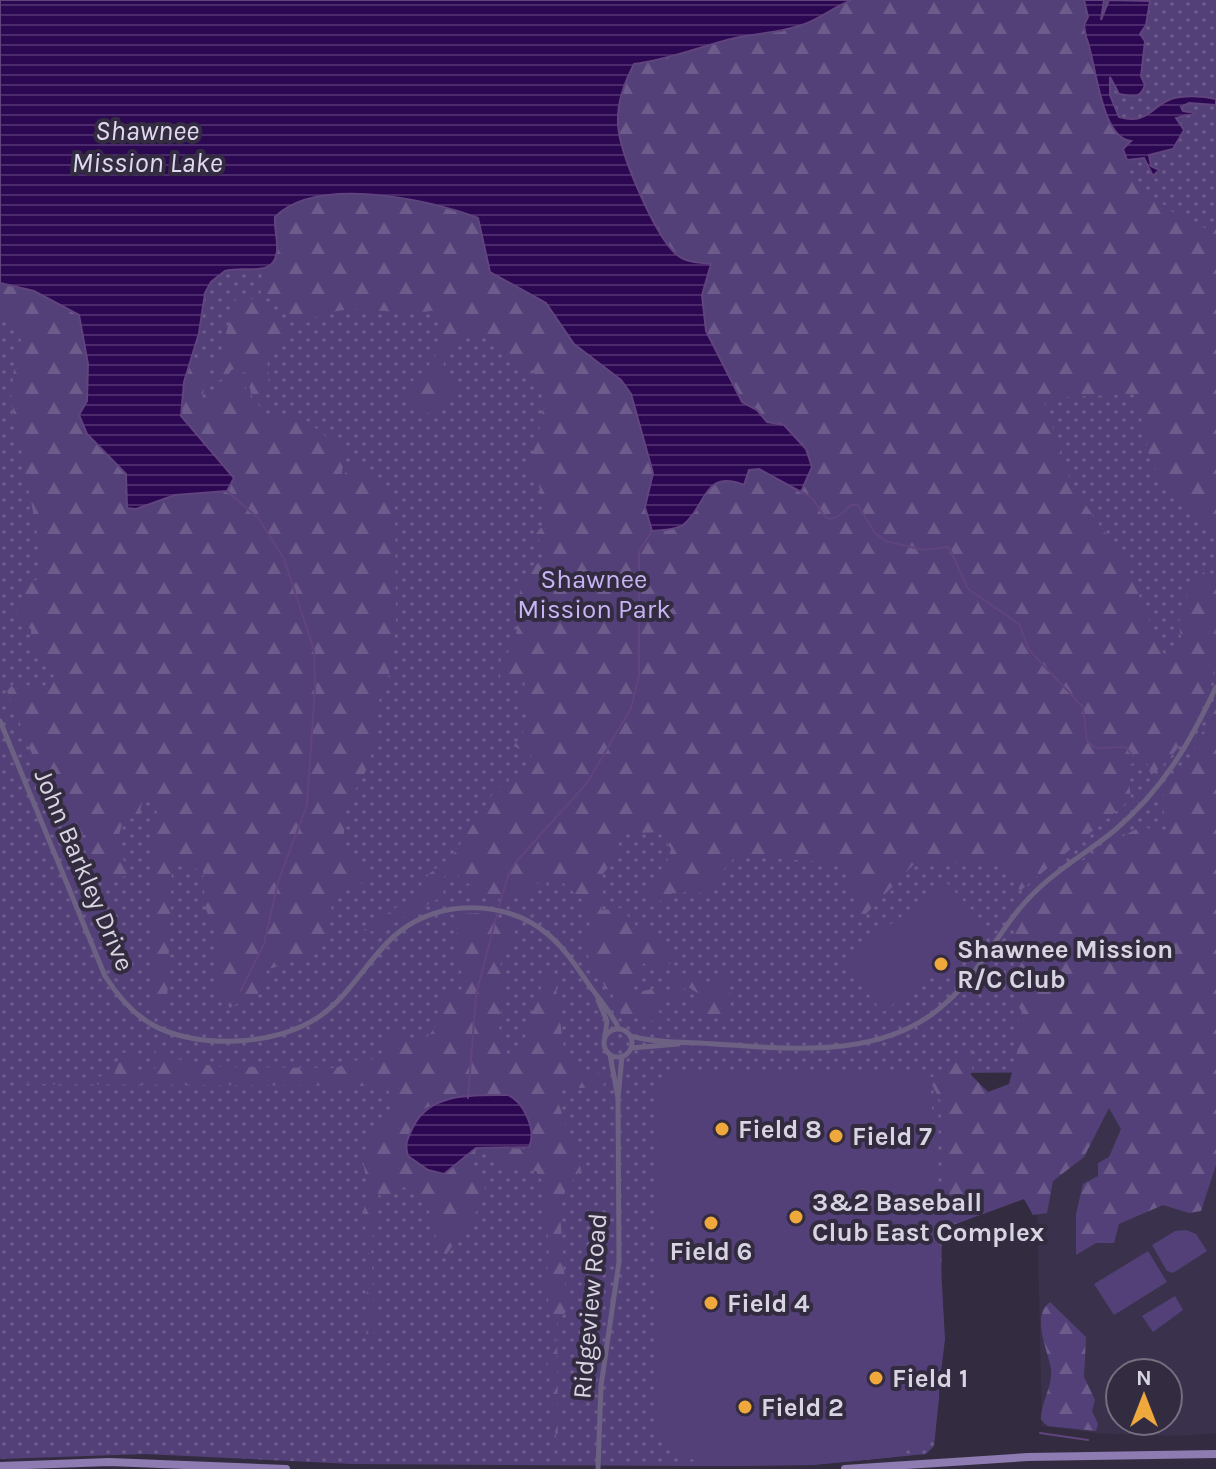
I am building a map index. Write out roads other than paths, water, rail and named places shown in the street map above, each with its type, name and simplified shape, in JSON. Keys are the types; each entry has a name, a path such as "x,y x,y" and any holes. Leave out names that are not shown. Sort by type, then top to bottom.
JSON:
{"main road":[{"path":"845,1469 1041,1456 1216,1454"},
{"path":"0,1466 286,1469"}],"street":[{"path":"605,1037 619,1029 630,1036 683,1042 802,1048 862,1043 898,1033 931,1016 957,993 1024,902 1059,871 1114,831 1152,795 1176,766 1216,687"},
{"name":"John Barkley Drive","path":"0,721 105,976 124,1002 153,1025 189,1037 231,1039 270,1036 302,1027 329,1010 399,932 427,916 461,908 495,910 541,929 564,950 619,1029"},
{"path":"594,992 607,1021 605,1048 610,1055 618,1099"},
{"path":"630,1036 631,1048"},
{"path":"618,1099 622,1056 631,1048 683,1042"},
{"path":"610,1055 622,1056"},
{"name":"Ridgeview Road","path":"598,1469 601,1386 619,1262 618,1099"}],"water":[{"name":"Shawnee Mission Lake","path":"0,0 852,0 794,28 735,38 634,64 619,108 618,124 625,154 658,230 680,257 711,264 702,295 706,331 742,402 757,410 767,422 784,425 806,449 812,467 801,492 759,469 749,470 744,485 731,481 713,486 683,525 652,531 645,507 653,473 631,394 621,380 574,344 546,303 490,272 478,218 403,198 344,194 293,204 275,217 277,250 271,265 225,271 211,282 205,293 199,333 184,382 181,416 234,478 227,491 175,495 136,509 127,508 126,474 87,434 79,415 87,401 88,364 79,315 34,291 0,283"},
{"path":"1084,0 1104,0 1101,20 1109,0 1150,1 1146,25 1140,34 1145,41 1141,76 1145,85 1143,90 1135,96 1119,94 1110,77 1110,95 1119,117 1143,117 1164,102 1176,98 1193,96 1216,99 1216,105 1189,103 1181,107 1183,111 1195,113 1176,118 1184,130 1173,149 1149,155 1151,166 1159,170 1153,176 1144,158 1127,160 1123,149 1131,141 1121,137 1112,127 1106,113 1086,37 1084,25 1088,17"},
{"path":"508,1095 528,1118 531,1133 529,1147 476,1148 444,1174 428,1170 408,1156 407,1144 413,1127 430,1107 454,1098"}],"waterway":[{"path":"227,491 259,519 284,559 314,650 315,688 307,805 278,882 264,944 240,992"},
{"path":"801,492 828,518 833,519 851,505 858,505 874,532 885,541 924,550 949,547 968,589 1019,624 1029,650 1083,707 1087,741 1096,748 1126,747 1133,756"},
{"path":"499,906 515,863 587,783 631,708 639,676 639,551 652,531"},
{"path":"468,1098 476,995 497,914"},
{"path":"1040,1433 1088,1440"}],"place":[{"name":"Shawnee Mission R/C Club","path":"941,964"},
{"name":"Field 8","path":"722,1129"},
{"name":"Field 7","path":"836,1136"},
{"name":"3&2 Baseball Club East Complex","path":"796,1217"},
{"name":"Field 6","path":"711,1223"},
{"name":"Field 4","path":"711,1303"},
{"name":"Field 1","path":"876,1378"},
{"name":"Field 2","path":"745,1407"}],"park label":[{"name":"Shawnee Mission Park","path":"594,594"}]}
